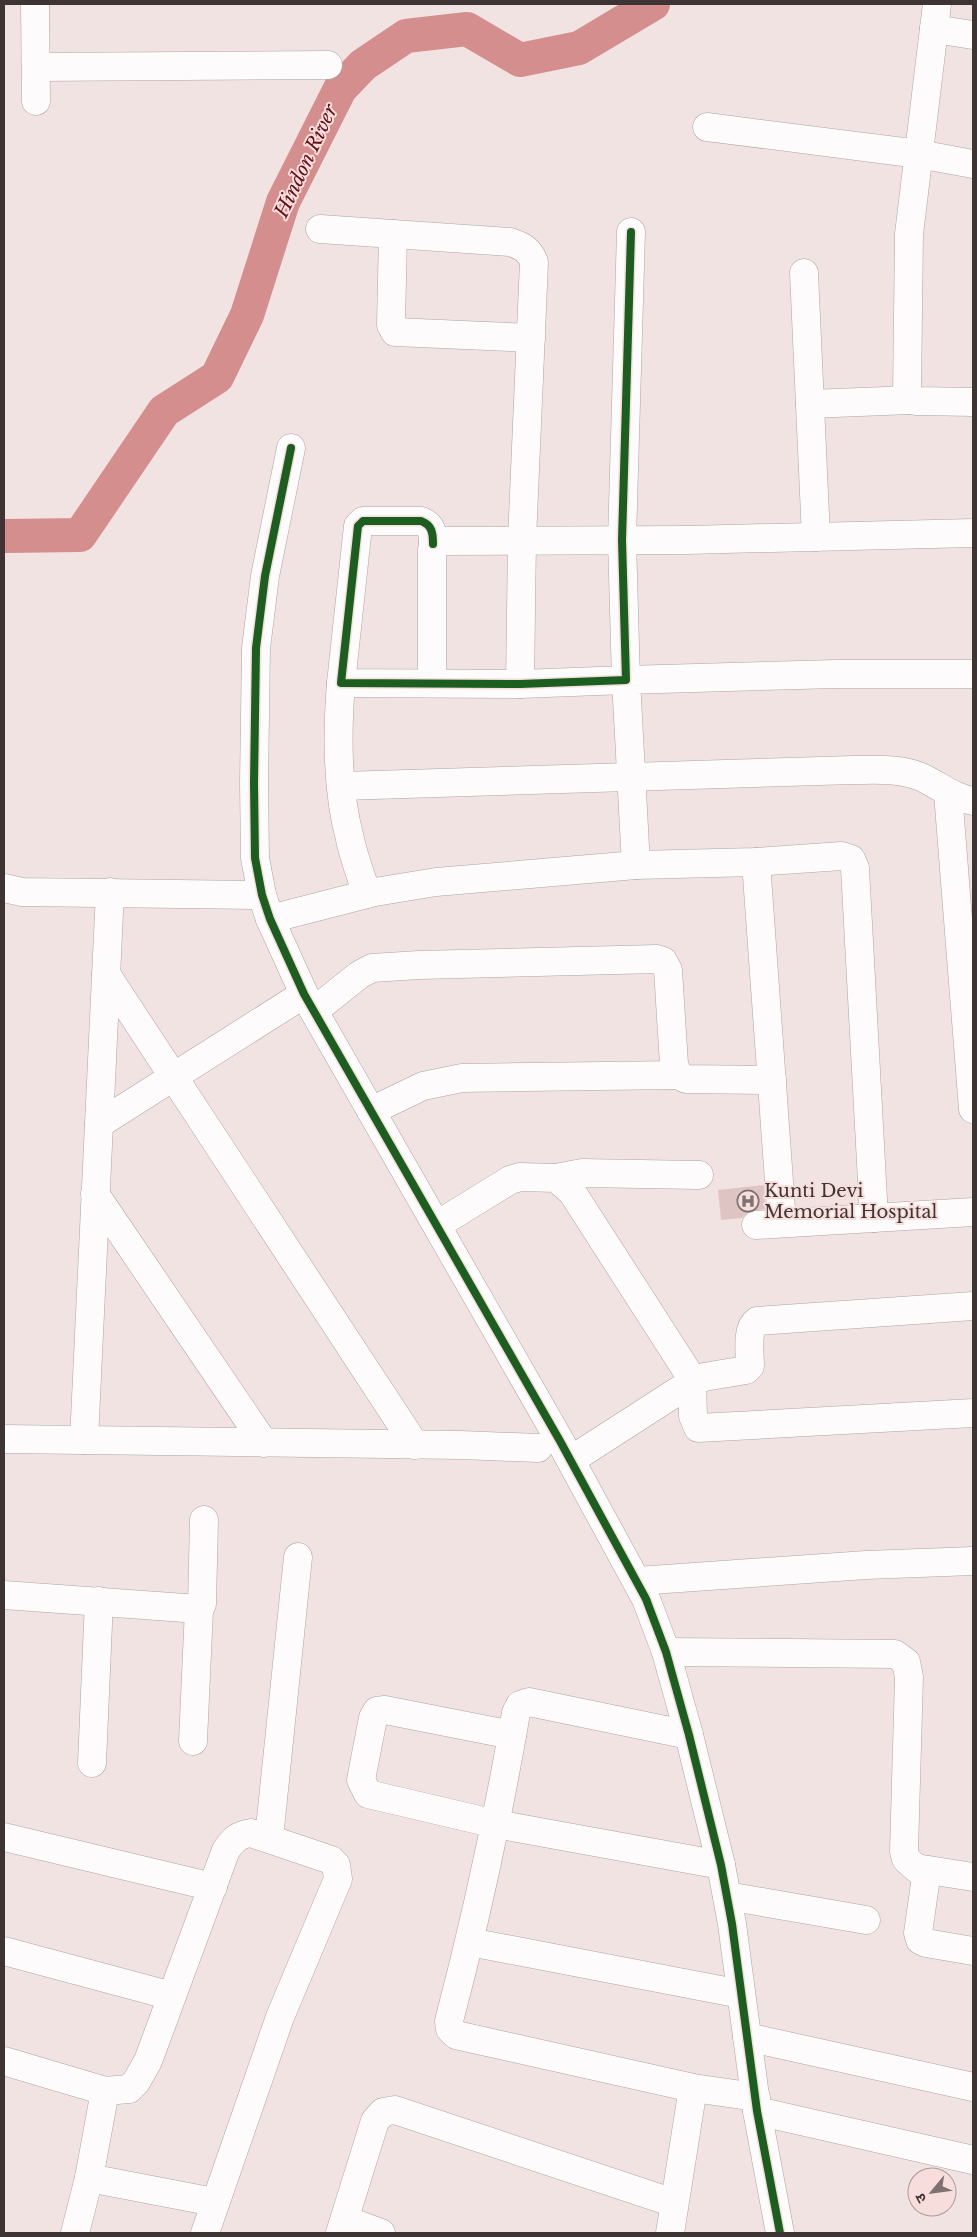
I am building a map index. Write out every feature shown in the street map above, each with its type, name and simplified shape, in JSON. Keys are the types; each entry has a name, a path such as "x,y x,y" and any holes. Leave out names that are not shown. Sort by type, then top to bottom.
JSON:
{"street":[{"path":"35,4 36,101"},
{"path":"910,400 907,395 910,234 936,17 973,35"},
{"path":"36,67 328,65"},
{"path":"707,127 919,154 973,164"},
{"path":"320,229 510,242 524,247 531,254 534,262 522,540 520,684"},
{"path":"631,232 622,540 630,777 636,865"},
{"path":"393,234 391,325 395,332 531,338"},
{"path":"804,273 816,537"},
{"path":"810,404 910,400 973,402"},
{"path":"291,448 265,576 256,648 255,849 266,907 309,1002 571,1460 646,1599 666,1652 689,1735 721,1865 742,1994 756,2104 780,2233"},
{"path":"367,894 349,838 342,786 338,718 358,526 363,521 421,521 432,528 432,683"},
{"path":"433,544 438,541 622,540 973,533"},
{"path":"341,683 520,684 836,674 973,674"},
{"path":"342,786 853,770 904,771 923,778 959,799 973,802"},
{"path":"948,793 973,1109"},
{"path":"4,888 22,892 110,892 266,907 367,894 436,882 636,865 756,862 842,856 851,859 855,868 874,1218"},
{"path":"756,862 772,1080 769,1224 973,1212"},
{"path":"84,1440 110,892"},
{"path":"98,1124 172,1076 372,968 419,965 657,959 663,961 668,970 674,1064 678,1076"},
{"path":"106,974 415,1444"},
{"path":"372,1111 423,1086 462,1078 678,1076 686,1080 772,1080"},
{"path":"437,1225 510,1180 520,1177 556,1178 582,1173 699,1175"},
{"path":"556,1178 572,1192 678,1357 692,1382 693,1416 695,1424 702,1429 973,1413"},
{"path":"95,1194 264,1443"},
{"path":"571,1460 692,1382 704,1376 746,1370 750,1366 750,1330 752,1324 757,1321 973,1306"},
{"path":"4,1440 415,1444 538,1448"},
{"path":"193,1741 198,1609 202,1604 204,1520"},
{"path":"269,1838 298,1557"},
{"path":"636,1581 866,1565 973,1561"},
{"path":"4,1595 198,1609"},
{"path":"92,1764 99,1601"},
{"path":"666,1652 895,1654 906,1662 910,1677 904,1851 906,1859 916,1868 973,1877"},
{"path":"689,1735 529,1702 520,1705 516,1713 496,1824 470,1942 449,2021 450,2029 456,2035 693,2088 973,2160"},
{"path":"512,1735 385,1710 377,1711 373,1718 361,1780 368,1794 496,1824 721,1865"},
{"path":"4,2061 105,2091 128,2089 136,2082 148,2061 226,1850 239,1835 251,1833 331,1860 336,1865 338,1879 280,2017 214,2202 205,2233"},
{"path":"4,1837 213,1887"},
{"path":"927,1870 918,1933 920,1940 926,1943 973,1951"},
{"path":"727,1896 866,1920"},
{"path":"470,1942 742,1994"},
{"path":"4,1951 172,1996"},
{"path":"747,2036 973,2087"},
{"path":"670,2233 693,2088"},
{"path":"75,2233 89,2178 105,2091"},
{"path":"381,2233 343,2226 375,2120 383,2112 395,2110 674,2203"},
{"path":"89,2178 214,2202"}],"building":[{"path":"764,1185 765,1209 748,1212 742,1218 721,1220 718,1190"}],"waterway":[{"name":"Hindon River","path":"4,536 80,535 164,411 217,377 247,315 283,202 340,89 363,65 406,36 467,29 520,60 579,48 653,4"}],"cycle path":[{"path":"433,544 431,530 428,525 421,521 363,521 358,526 341,683 520,684 626,680 622,540 631,232"},
{"path":"291,448 265,576 256,648 255,858 262,895 270,919 304,994 560,1441 646,1599 666,1652 689,1735 721,1865 732,1924 757,2111 780,2233"}],"place":[{"name":"Kunti Devi Memorial Hospital","path":"748,1201"}]}
